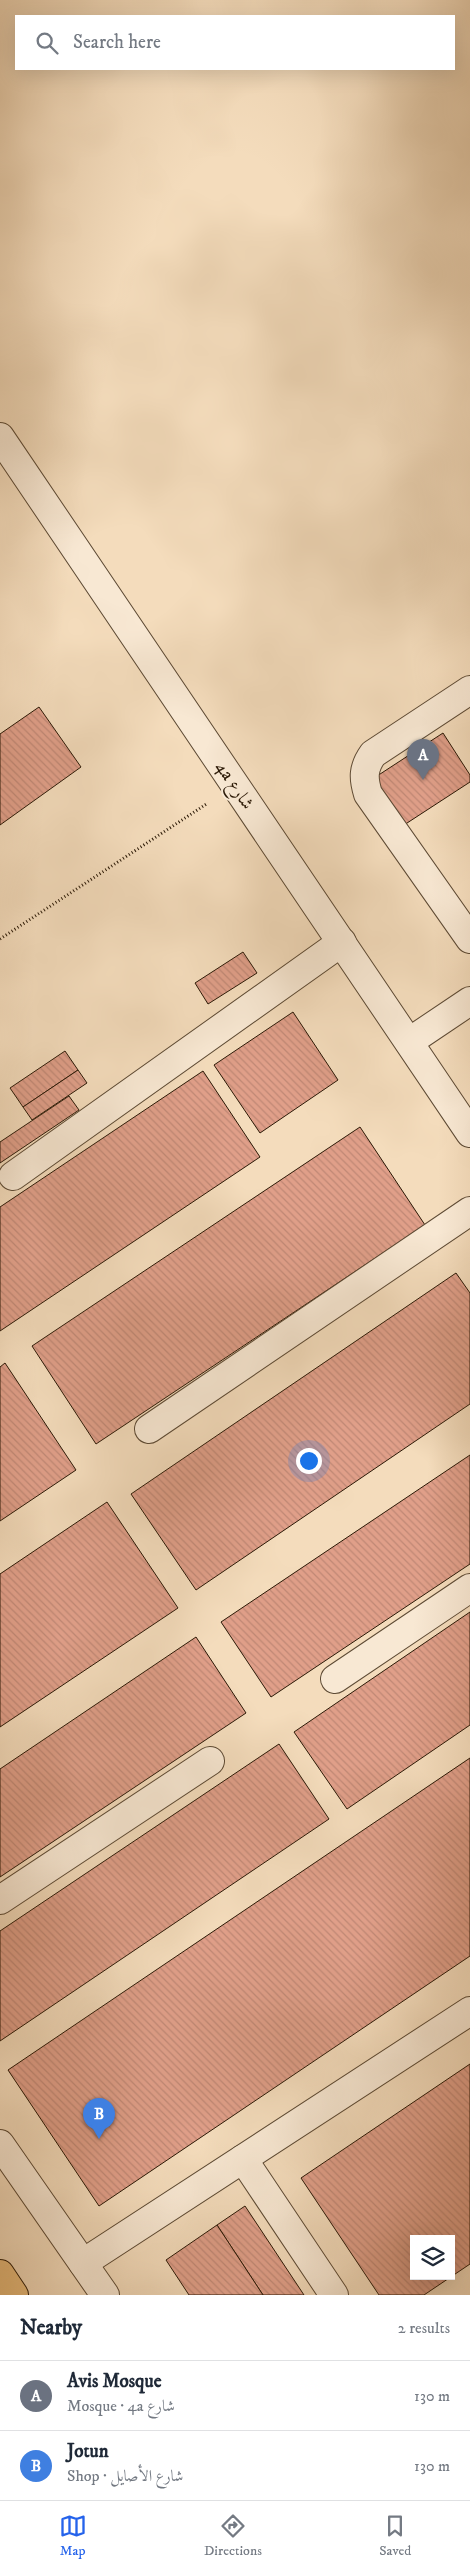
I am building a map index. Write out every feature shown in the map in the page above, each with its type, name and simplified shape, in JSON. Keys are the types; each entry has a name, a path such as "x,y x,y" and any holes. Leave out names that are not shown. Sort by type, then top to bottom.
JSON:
{"main road":[{"path":"0,2274 14,2295"}],"street":[{"name":"4a شارع","path":"0,437 470,1133"},
{"path":"470,690 373,754 364,771 364,783 368,794 470,939"},
{"path":"13,1176 342,942"},
{"path":"409,1042 470,1001"},
{"path":"148,1429 470,1212"},
{"path":"335,1679 470,1588"},
{"path":"0,1900 210,1761"},
{"path":"83,2262 470,2011"},
{"path":"0,2144 105,2295"},
{"path":"243,2158 334,2295"}],"path":[{"path":"0,939 235,785"}],"building":[{"path":"39,707 81,767 0,825 0,734"},
{"path":"443,733 470,775 470,782 404,825 374,778"},
{"path":"243,952 257,973 208,1004 195,983"},
{"path":"293,1012 338,1080 260,1133 214,1065"},
{"path":"65,1051 78,1070 23,1107 10,1088"},
{"path":"78,1070 87,1083 32,1120 23,1107"},
{"path":"203,1071 260,1157 0,1331 0,1207"},
{"path":"69,1096 79,1110 0,1163 0,1142"},
{"path":"360,1127 425,1225 96,1444 32,1346"},
{"path":"456,1273 470,1293 470,1404 196,1590 131,1494"},
{"path":"5,1363 76,1470 0,1521 0,1367"},
{"path":"470,1455 470,1564 271,1697 221,1622"},
{"path":"107,1502 178,1608 0,1727 0,1574"},
{"path":"470,1612 470,1725 347,1809 294,1732"},
{"path":"196,1637 246,1713 0,1877 0,1769"},
{"path":"279,1744 329,1819 0,2041 0,1931"},
{"path":"470,1758 470,1956 99,2206 8,2070"},
{"path":"470,2064 470,2264 455,2274 455,2235 410,2235 410,2280 446,2280 424,2295 379,2295 301,2178"},
{"path":"245,2206 304,2295 263,2295 217,2225"},
{"path":"217,2225 263,2295 189,2295 166,2260"}],"place":[{"name":"Avis Mosque","path":"423,780"},
{"name":"Jotun","path":"99,2139"}]}
